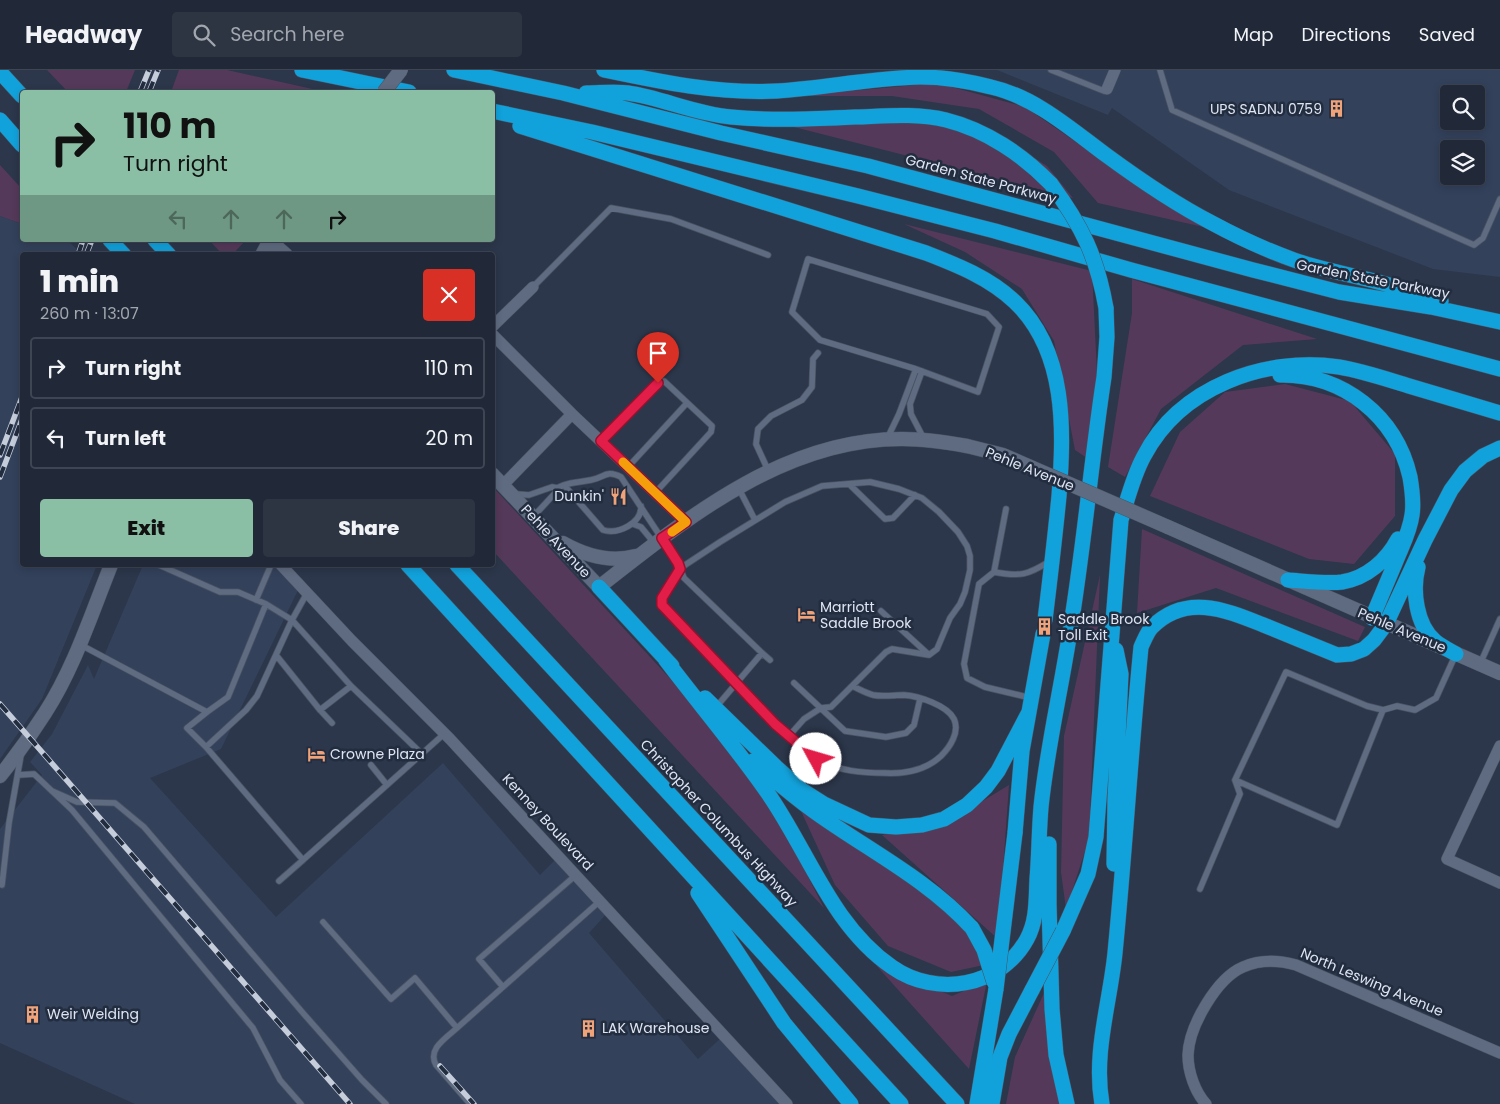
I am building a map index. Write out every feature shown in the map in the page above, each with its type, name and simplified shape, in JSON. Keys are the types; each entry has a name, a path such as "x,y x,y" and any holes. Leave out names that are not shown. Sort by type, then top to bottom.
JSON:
{"highway":[{"path":"302,70 399,90"},
{"name":"Garden State Parkway","path":"454,70 563,93 721,133 868,166 1339,292 1500,320"},
{"path":"604,70 671,84 742,91 777,91 921,77 958,80 994,87 1027,100 1061,120 1165,196 1212,223 1257,245 1338,273 1389,285 1500,320"},
{"path":"0,72 20,94"},
{"path":"563,93 628,93 718,116 754,119 911,115 946,120 973,129 999,142 1038,171 1051,184 1071,211 1095,259 1106,308 1107,337 1104,377 1070,632 1056,707 1041,808 1035,918 1028,938 1014,959 996,972 968,983 944,986 919,980 894,969 872,952 832,902 768,793 725,734 712,712"},
{"path":"495,112 592,132 858,196 1500,369"},
{"path":"495,118 926,253 960,266 992,285 1015,302 1033,324 1048,353 1058,383 1062,419 1062,458 1044,627 1022,751 1015,833 996,988 977,1104"},
{"path":"0,120 20,143"},
{"path":"112,242 121,252"},
{"path":"157,242 166,252"},
{"path":"992,1104 1000,1057 1009,1034 1063,931 1088,874 1096,837 1121,520 1132,484 1144,455 1157,437 1188,404 1229,380 1269,369 1305,365 1339,367 1376,375 1500,413"},
{"path":"1229,380 1265,375 1295,375 1325,381 1354,396 1377,414 1395,438 1406,463 1412,490 1413,512 1409,529 1372,618"},
{"path":"1102,1104 1099,1064 1115,956 1141,647 1151,628 1167,615 1184,608 1207,607 1230,611 1337,655 1351,654 1364,650 1386,624 1425,540 1452,490 1465,471 1483,456 1500,448"},
{"path":"1288,580 1342,582 1362,576 1378,566 1392,550 1402,532 1412,490"},
{"path":"1425,540 1414,581 1415,601 1423,625 1434,640 1456,654"},
{"path":"410,567 901,1104"},
{"name":"Christopher Columbus Highway","path":"459,567 957,1104"},
{"path":"599,587 712,712 802,790 824,804 869,825 896,827 922,825 944,819 967,805 986,787 998,771 1030,705"},
{"path":"1103,1028 1104,972 1114,862 1121,674 1113,635"},
{"path":"725,734 783,789 932,891 954,909 972,928 984,950 996,988"},
{"path":"1049,753 1049,904 1052,1009 1056,1055 1067,1104"},
{"path":"672,854 784,1023 851,1104"}],"street":[{"path":"386,90 402,70"},
{"path":"1107,89 1114,70"},
{"path":"272,242 283,252"},
{"path":"495,324 533,288"},
{"path":"495,337 572,414 686,522"},
{"path":"507,489 572,414"},
{"name":"Pehle Avenue","path":"495,477 599,587 659,541 738,487 768,470 799,458 833,447 867,441 925,440 967,446 1003,455 1500,674"},
{"path":"554,538 578,551 600,558 625,559 639,556"},
{"path":"0,776 22,748 28,736 45,713 59,687 79,644 109,567"},
{"name":"Kenney Boulevard","path":"283,567 352,641 445,733 787,1104"},
{"path":"1500,746 1447,859 1500,883"},
{"name":"North Leswing Avenue","path":"1206,1104 1195,1087 1190,1072 1188,1055 1197,1022 1217,987 1228,976 1242,967 1255,962 1284,962 1296,965 1500,1053"}],"lane":[{"path":"1051,70 1104,91 1107,89"},
{"path":"1160,70 1172,110 1474,245 1483,238 1500,200"},
{"path":"533,288 611,208 671,219 768,256"},
{"path":"808,259 987,314 999,327 978,392 919,370 820,340 792,312 808,259"},
{"path":"768,470 756,444 758,428 770,416 802,400 812,387 813,360 818,353"},
{"path":"886,440 919,370"},
{"path":"919,370 910,404 911,414 925,440"},
{"path":"601,441 658,383 664,381 712,426 711,432 655,493"},
{"path":"628,467 687,403"},
{"path":"507,489 519,495 528,495 576,481 593,480 604,474 614,474 621,478 640,505 659,541"},
{"path":"788,736 804,719 821,708 831,706 886,652 892,649 929,655 937,649 950,618 960,604 965,592 970,570 970,556 967,546 958,532 922,498 899,489 870,482 822,486 785,502 680,569 662,598 662,605 736,684 788,736 816,759 838,769 894,774 918,770 937,759 947,750 953,740 956,728 954,718 946,709 935,703 906,695 872,695 852,686"},
{"path":"849,484 885,518 893,518 916,495"},
{"path":"564,486 603,530 610,532 633,524 639,518 640,505"},
{"path":"738,487 755,520"},
{"path":"533,517 556,492 557,488"},
{"path":"1006,509 994,572 979,584 964,664 967,678 985,688 1030,705"},
{"path":"633,524 641,527 659,541 678,563 684,578 770,660"},
{"path":"994,572 1009,575 1032,573 1052,559"},
{"path":"164,567 220,592 238,592 266,604 292,620 351,686 422,754"},
{"path":"256,600 270,567"},
{"path":"206,747 246,710 257,696 292,620 307,593"},
{"path":"266,604 228,697 187,728 206,747 303,860"},
{"path":"881,611 929,655"},
{"path":"1480,664 1500,619"},
{"path":"79,644 208,712"},
{"path":"712,712 762,653"},
{"path":"1200,889 1240,794 1235,780 1286,672 1367,706 1383,710 1397,706 1415,710 1436,698 1456,654"},
{"path":"276,655 332,723"},
{"path":"794,684 845,731 886,737 906,733 914,724 920,699"},
{"path":"320,710 351,686"},
{"path":"1235,780 1337,824 1383,710"},
{"path":"279,881 445,733"},
{"path":"2,885 22,748"},
{"path":"371,765 387,785"},
{"path":"18,775 34,774 72,810 253,1028 280,1080 301,1104"},
{"path":"52,791 77,802 115,803 144,827 297,1006 362,1080 386,1104"},
{"path":"503,987 479,959 576,875"},
{"path":"470,1104 436,1065 433,1060 433,1054 436,1048 600,901"},
{"path":"323,922 391,999 415,978 457,1028"}],"shaded area":[{"path":"47,70 135,70 127,90 66,90"},
{"path":"179,70 227,70 317,90 172,90"},
{"path":"997,70 1500,70 1500,277 1433,269 1229,190 1112,108 1108,115"},
{"path":"937,83 1025,107 1155,196 1212,229 1098,203 1054,152 979,109 892,96 796,96"},
{"path":"922,121 995,133 1047,166 1073,198 794,127"},
{"path":"0,165 20,187 20,223 0,216"},
{"path":"0,216 20,223 20,242 69,242 80,252 20,252 20,567 96,567 42,699 0,759"},
{"path":"904,224 1092,271 1098,393 1087,458 1075,450 1054,341 1022,289 965,252"},
{"path":"211,242 244,242 235,252 220,252"},
{"path":"1132,279 1317,339 1243,345 1161,409 1125,477 1108,467 1132,313"},
{"path":"1285,384 1350,401 1395,454 1395,516 1354,564 1309,559 1150,496 1180,432 1225,392"},
{"path":"495,489 688,698 768,799 824,908 495,553"},
{"path":"1142,529 1365,627 1358,641 1216,588 1137,613"},
{"path":"142,567 280,567 301,584 221,749 150,778 276,917 443,763 540,875 557,858 610,910 589,933 698,1059 722,1037 786,1104 135,1104 0,1043 0,829 42,775 30,762 52,734 88,665 94,679"},
{"path":"1100,575 1089,839 1066,909 1061,872 1064,736"},
{"path":"1009,785 998,939 882,835 945,824"},
{"path":"801,811 845,836 958,918 984,965 951,972 888,946 835,885"},
{"path":"875,964 952,996 987,981 969,1069"},
{"path":"1044,993 1051,1054 1060,1104 1006,1104 1015,1057"}],"railway":[{"path":"141,90 149,70"},
{"path":"150,90 158,70"},
{"path":"79,252 82,242"},
{"path":"87,252 91,242"},
{"path":"0,455 20,402"},
{"path":"0,477 20,424"},
{"path":"0,704 350,1104"},
{"path":"440,1066 474,1104"}],"slow traffic":[{"path":"623,462 686,522 672,532"}],"place":[{"name":"UPS SADNJ 0759","path":"1336,109"},
{"name":"Dunkin'","path":"618,496"},
{"name":"Marriott Saddle Brook","path":"806,615"},
{"name":"Saddle Brook Toll Exit","path":"1044,627"},
{"name":"Crowne Plaza","path":"316,754"},
{"name":"Weir Welding","path":"33,1014"},
{"name":"LAK Warehouse","path":"588,1028"}],"route":[{"path":"658,383 601,441 686,522 662,538 680,569 662,598 662,605 775,724 816,759"}]}
